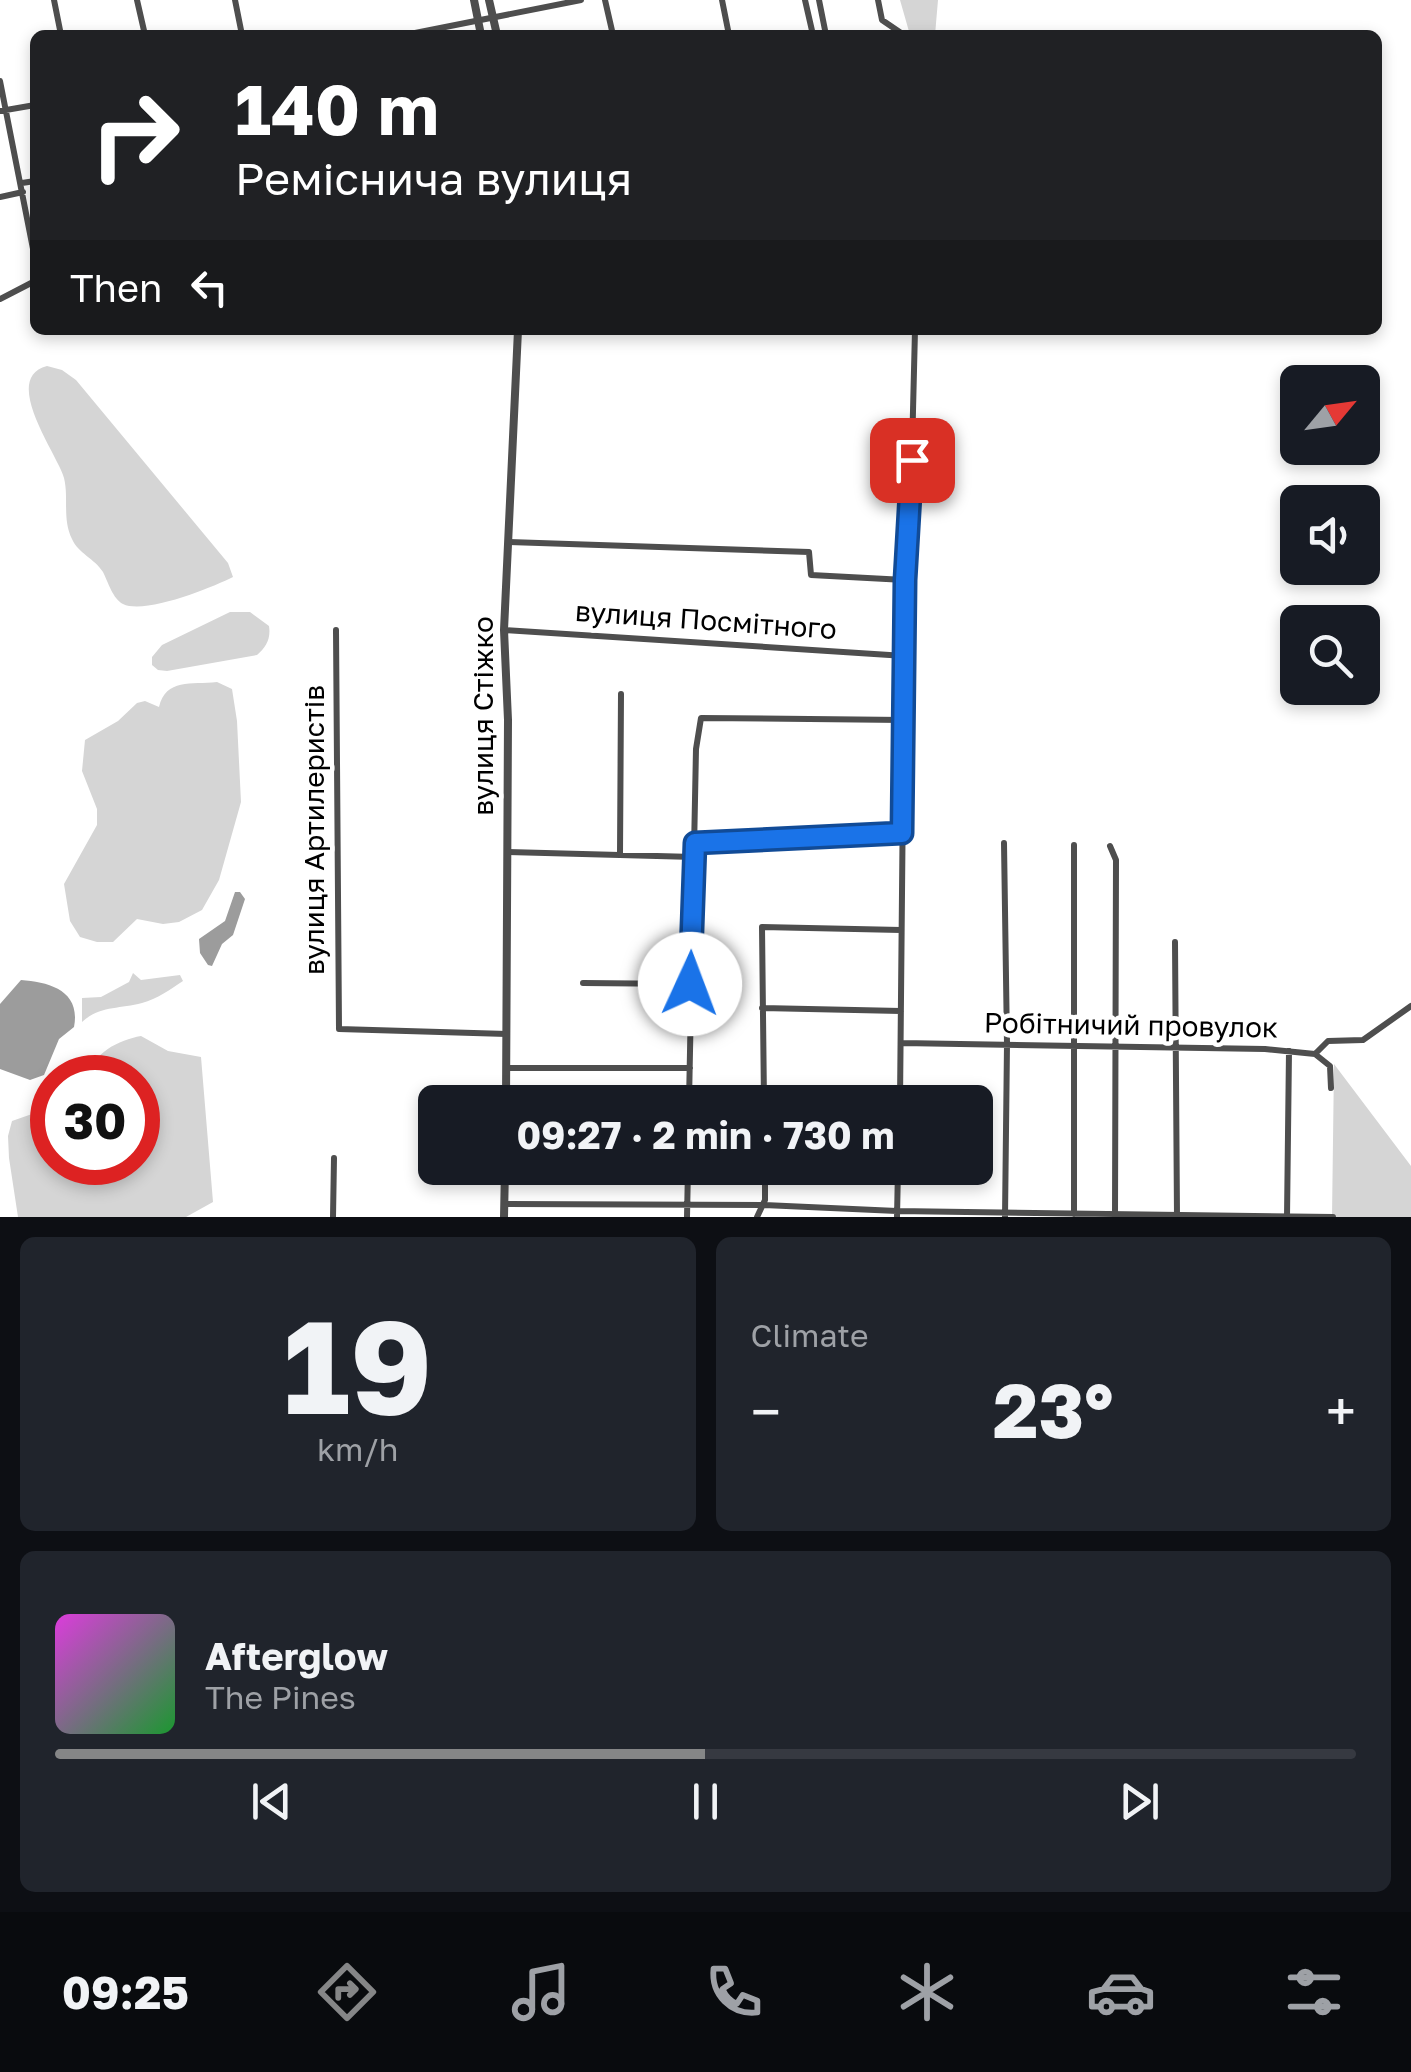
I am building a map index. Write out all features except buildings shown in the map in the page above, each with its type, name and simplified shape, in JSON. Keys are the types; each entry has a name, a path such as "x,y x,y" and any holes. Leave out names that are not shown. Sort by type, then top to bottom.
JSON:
{"street":[{"path":"54,0 60,30"},
{"path":"137,0 143,30"},
{"path":"235,0 241,30"},
{"path":"474,0 480,30"},
{"path":"489,0 496,30"},
{"path":"431,30 581,0"},
{"path":"605,0 612,30"},
{"path":"722,0 728,30"},
{"path":"806,0 812,30"},
{"path":"818,0 825,30"},
{"path":"878,0 882,20 897,30"},
{"path":"0,81 30,232"},
{"path":"3,110 30,106"},
{"path":"0,197 30,184"},
{"path":"0,299 30,284"},
{"name":"вулиця Стіжко","path":"506,1085 508,720 504,630 518,335"},
{"path":"901,1085 905,580 910,532 915,335"},
{"path":"509,542 809,552 811,575 905,580"},
{"name":"вулиця Артилеристів","path":"336,630 338,1028 507,1034"},
{"name":"вулиця Посмітного","path":"504,630 904,656"},
{"path":"620,854 621,694"},
{"path":"690,1085 696,749 701,718 904,720"},
{"path":"695,843 902,833"},
{"path":"1004,843 1005,1214"},
{"path":"1074,845 1074,1215"},
{"path":"1110,846 1116,860 1115,1215"},
{"path":"506,852 694,857"},
{"path":"764,1085 762,927 901,930"},
{"path":"1175,942 1178,1216"},
{"path":"584,983 690,984"},
{"path":"1315,1054 1328,1042 1363,1040 1411,1006"},
{"path":"762,1008 901,1011"},
{"name":"Робітничий провулок","path":"902,1043 1289,1051 1315,1054 1330,1066 1331,1088"},
{"path":"1288,1217 1289,1051"},
{"path":"506,1068 690,1068"},
{"path":"333,1217 334,1158"},
{"path":"504,1185 504,1217"},
{"path":"687,1217 688,1185"},
{"path":"757,1217 764,1206 764,1185"},
{"path":"897,1214 898,1185"},
{"path":"504,1204 764,1206 822,1213 1332,1217"}],"shaded area":[{"path":"900,0 938,0 935,30 909,30"},
{"path":"47,366 76,380 228,563 233,577 147,606 123,604 116,598 103,572 72,539 64,478 30,401 29,385 34,373"},
{"path":"230,612 250,612 269,626 267,642 257,655 167,671 152,665 152,657 162,645"},
{"path":"217,682 232,689 241,802 219,880 202,910 179,922 163,924 137,919 113,942 80,937 70,921 64,884 97,825 97,809 82,771 85,740 118,721 137,703 145,701 159,707 167,691 174,687"},
{"path":"235,892 245,899 233,935 222,944 212,966 208,965 200,953 199,939 225,921"},
{"path":"133,973 141,980 180,975 183,981 148,1001 102,1011 82,1022 82,998 101,997 129,982"},
{"path":"21,980 52,986 73,1005 74,1027 59,1039 52,1055 30,1055 30,1080 0,1069 0,1004"},
{"path":"141,1036 168,1051 201,1057 213,1202 186,1217 18,1217 8,1136 12,1121 30,1115 30,1185 160,1185 160,1055 101,1055"},
{"path":"1334,1064 1411,1166 1411,1217 1332,1217"}],"route":[{"path":"690,984 695,843 902,833 905,580 912,460"}]}
